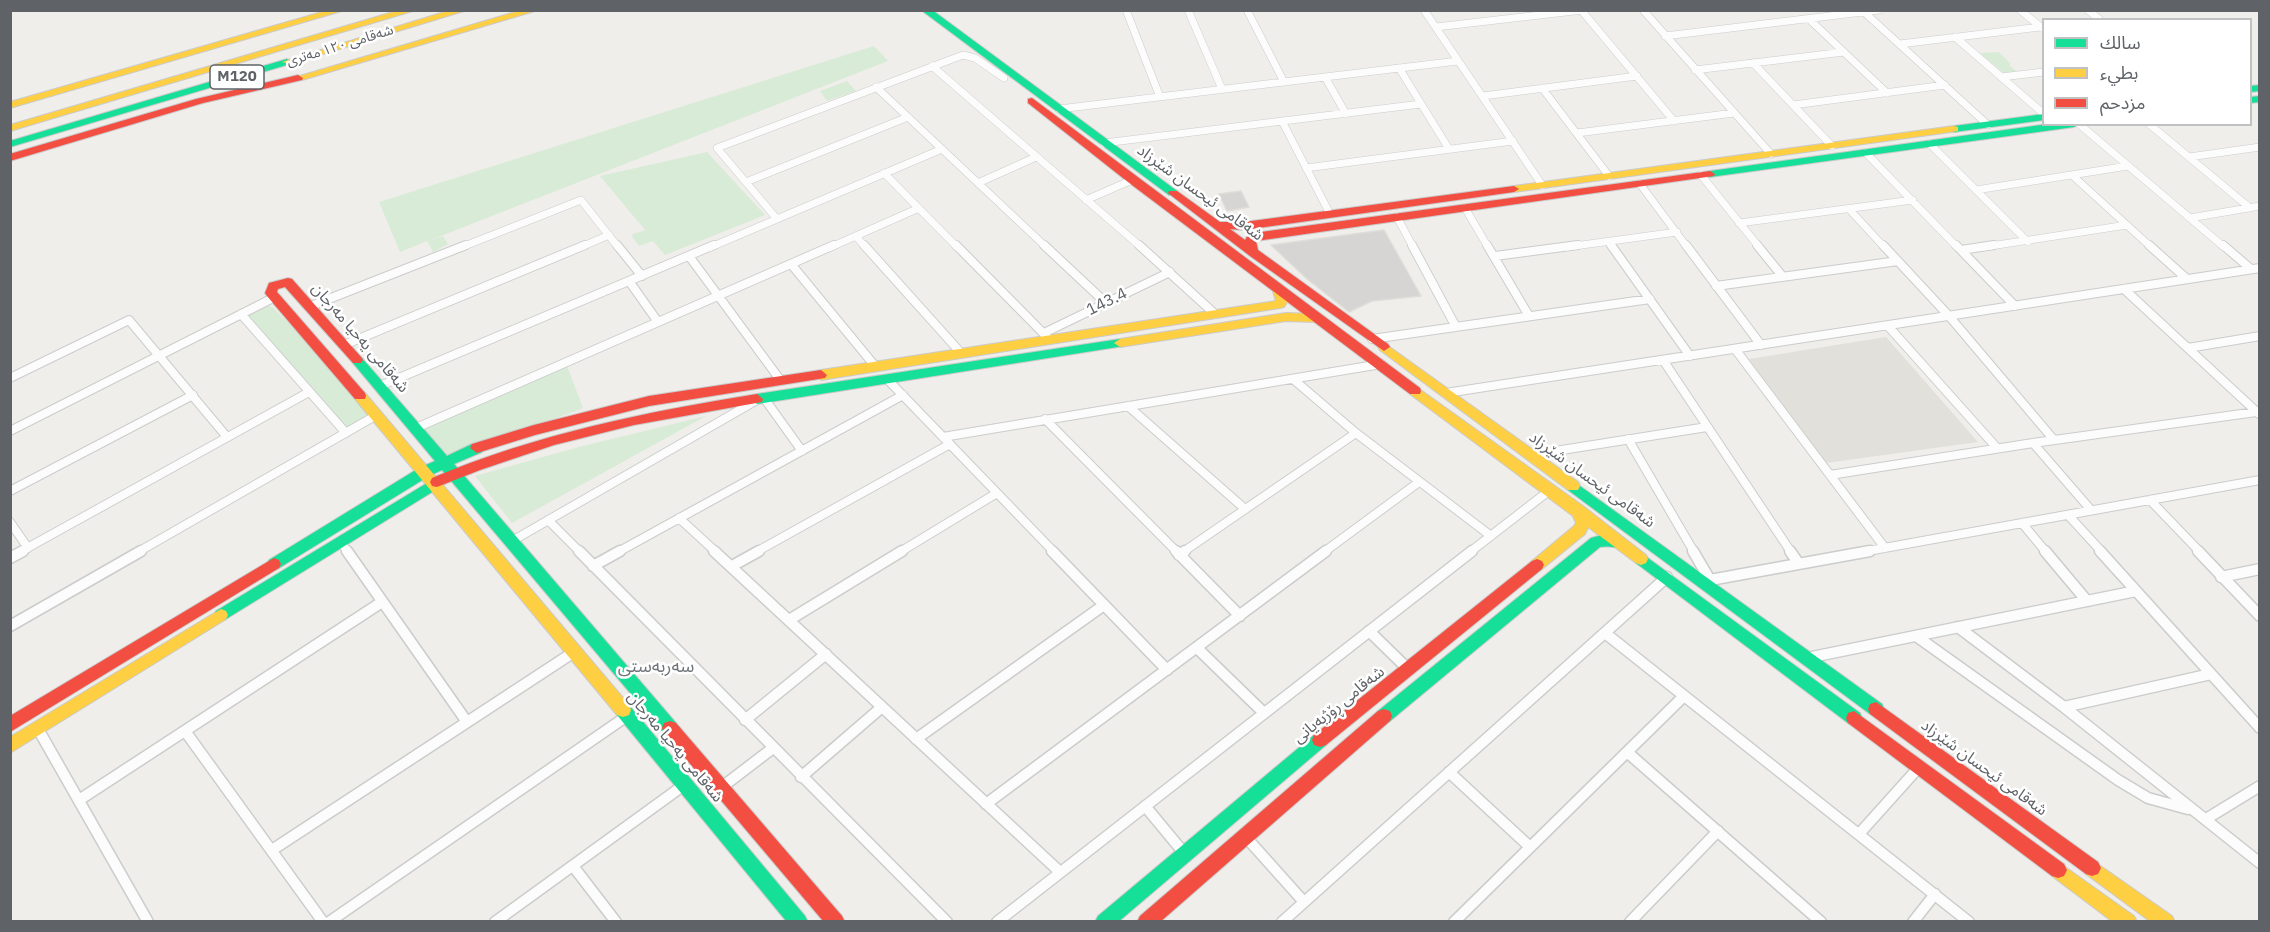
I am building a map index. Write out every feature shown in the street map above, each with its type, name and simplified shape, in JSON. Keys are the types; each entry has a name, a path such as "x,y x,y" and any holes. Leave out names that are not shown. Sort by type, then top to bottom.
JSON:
{"main road":[{"path":"10,105 341,10"},
{"name":"شەقامی ١٢٠ مەتری","path":"10,128 412,10"},
{"name":"شەقامی ١٢٠ مەتری","path":"10,144 463,10"},
{"path":"10,158 200,101 298,78 534,10"},
{"name":"شەقامی ئیحسان شێرزاد","path":"925,10 1132,180 2128,921"},
{"name":"شەقامی ئیحسان شێرزاد","path":"1001,72 1059,109 1530,455 1708,582 1806,658 2166,921"},
{"path":"1215,224 1258,230 1397,217 1465,208 1574,187 1609,176 2042,116"},
{"path":"1254,253 1249,241 1258,230 1330,214 1542,185 1574,187 1640,184 2060,126"},
{"path":"1884,139 1895,149"},
{"path":"1157,198 1170,191"},
{"name":"شەقامی یەحیا مەرجان","path":"799,921 435,483 271,293 273,286 288,282 311,306 836,921"},
{"path":"1278,288 1283,299 1280,304"},
{"path":"10,746 418,493 469,468 537,446 638,419 887,379 961,353 1046,336 1280,304 1290,311 1286,317"},
{"path":"10,724 424,472 444,461 547,427 649,401 874,366 928,365 1286,317 1306,316 1322,320"},
{"path":"1491,446 1504,436"},
{"path":"466,454 469,468"},
{"path":"408,482 418,493"},
{"path":"1578,510 1583,523 1580,531 1591,532 1596,542"},
{"name":"شەقامی ڕۆژبەیانی","path":"1104,921 1313,746 1580,531"},
{"path":"1146,921 1329,762 1596,542 1612,540 1622,543"},
{"path":"84,680 94,694"},
{"path":"1882,738 1896,723"},
{"path":"650,743 671,728"},
{"path":"1313,746 1329,762"}],"street":[{"path":"1126,10 1160,97"},
{"path":"1188,10 1222,89"},
{"path":"1247,10 1284,82"},
{"path":"1424,10 1542,185"},
{"path":"1643,10 1772,154"},
{"path":"1665,36 1879,10"},
{"path":"2020,10 2042,28"},
{"path":"1436,27 1582,11 1674,121"},
{"path":"1864,12 1988,125"},
{"path":"1809,19 1887,93"},
{"path":"1900,44 2042,28"},
{"path":"1954,37 2042,115"},
{"path":"1695,70 1844,52"},
{"path":"777,219 717,147 963,55 1001,72"},
{"path":"1059,109 1458,61"},
{"path":"1753,63 1832,146"},
{"path":"933,66 1170,272 1215,314"},
{"path":"1399,68 1449,149"},
{"path":"2001,77 2042,72"},
{"path":"1483,96 1637,76"},
{"path":"1325,77 1346,114"},
{"path":"1793,105 1944,85"},
{"path":"876,87 1106,303"},
{"path":"1542,88 1609,176"},
{"path":"1104,143 1421,104"},
{"path":"1577,133 1734,113"},
{"path":"746,182 909,117"},
{"path":"1282,122 1330,214"},
{"path":"2081,126 2190,218 2255,268"},
{"path":"2151,126 2250,208"},
{"path":"1306,168 1513,141"},
{"path":"1930,144 2028,242"},
{"path":"2189,157 2259,147"},
{"path":"380,386 942,149"},
{"path":"1866,153 2015,306"},
{"path":"978,183 1036,157"},
{"path":"1976,190 2128,166"},
{"path":"884,174 1046,336"},
{"path":"1701,176 1783,278"},
{"path":"2073,176 2187,279"},
{"path":"1086,200 1132,180"},
{"path":"1640,184 1761,345"},
{"path":"311,306 581,200 642,276"},
{"path":"1739,223 1912,200"},
{"path":"2190,218 2259,206"},
{"path":"416,428 919,208"},
{"path":"1465,208 1529,316"},
{"path":"1849,209 1949,316 2054,440"},
{"path":"1397,217 1456,327"},
{"path":"1961,250 2028,242 2127,225"},
{"path":"1495,256 1677,232"},
{"path":"344,345 609,235"},
{"path":"856,236 961,353"},
{"path":"1609,242 1690,356"},
{"path":"689,256 781,381"},
{"path":"1716,286 1898,261"},
{"path":"791,264 874,366"},
{"path":"1446,393 2255,268"},
{"name":"143.4","path":"1046,336 1106,303 1170,272"},
{"path":"628,281 658,322"},
{"path":"2124,289 2258,413"},
{"path":"10,431 275,297"},
{"path":"1372,339 1650,299"},
{"path":"241,314 346,433"},
{"path":"10,378 129,320 227,437"},
{"path":"1888,326 1997,448"},
{"path":"2188,348 2259,336"},
{"path":"1736,349 1885,548"},
{"path":"1663,360 1799,564"},
{"path":"732,566 946,440 1045,420 1381,364"},
{"path":"887,379 1167,670"},
{"path":"1293,379 1419,482 1491,536"},
{"path":"10,558 309,392"},
{"path":"10,491 193,395"},
{"path":"593,566 903,395"},
{"path":"512,541 762,398 802,451"},
{"path":"1128,406 1245,509"},
{"path":"1830,475 1997,448 2258,413"},
{"path":"10,626 375,416"},
{"path":"1045,420 1240,616"},
{"path":"1530,455 1707,427"},
{"path":"1179,555 1356,432"},
{"path":"1628,439 1708,582 2259,480"},
{"path":"2033,443 2091,510"},
{"path":"986,804 1419,482"},
{"path":"997,921 1550,490"},
{"path":"789,620 997,493"},
{"path":"2150,500 2259,616"},
{"path":"2068,515 2259,728"},
{"path":"679,518 1060,872"},
{"path":"548,520 801,777 947,921"},
{"path":"10,522 28,548"},
{"path":"2022,524 2087,601"},
{"path":"340,541 466,722"},
{"path":"2222,577 2259,569"},
{"path":"1282,921 1667,577"},
{"path":"1806,658 2136,591"},
{"path":"79,800 382,602"},
{"path":"916,739 1104,604"},
{"path":"1958,627 2064,707 2259,863"},
{"path":"1369,631 1409,670"},
{"path":"1605,633 1969,921"},
{"path":"1916,636 2118,780 2148,798 2193,811"},
{"path":"1197,648 1264,713"},
{"path":"272,850 574,652"},
{"path":"745,720 826,654"},
{"path":"2064,707 2211,674"},
{"path":"1454,921 1684,696"},
{"path":"801,777 882,707"},
{"path":"329,921 627,716"},
{"path":"38,729 148,921"},
{"path":"185,731 323,921"},
{"path":"722,788 773,748"},
{"path":"1627,752 1821,921"},
{"path":"1859,834 1920,766"},
{"path":"1449,772 1530,847"},
{"path":"495,921 684,785"},
{"path":"2206,819 2259,786"},
{"path":"1145,806 1184,853"},
{"path":"1630,921 1718,831"},
{"path":"1245,835 1304,902"},
{"path":"573,866 616,921"},
{"path":"1913,921 1935,894"}],"shaded area":[{"path":"1886,337 1978,442 1826,463 1749,359"}],"green space":[{"path":"874,46 888,61 428,241 443,236 448,244 433,252 427,241 400,252 379,202"},
{"path":"1999,52 2017,72 2005,74 1980,53"},
{"path":"847,81 856,91 827,101 820,91"},
{"path":"707,152 765,215 665,255 653,241 639,246 631,235 645,230 600,176"},
{"path":"261,304 272,307 332,364 375,416 346,433 241,314"},
{"path":"566,363 583,408 444,461 416,428"},
{"path":"706,416 512,523 475,476 579,447"}],"building":[{"path":"1241,191 1249,207 1227,211 1219,194"},
{"path":"1384,230 1421,296 1372,301 1349,312 1306,278 1271,245"}],"traffic: fast":[{"path":"925,10 1173,193"},
{"path":"10,144 287,62"},
{"path":"2252,89 2260,88"},
{"path":"2252,100 2260,99"},
{"path":"1954,129 2042,117"},
{"path":"1710,174 2059,126"},
{"path":"757,399 1120,343"},
{"path":"357,360 670,728"},
{"path":"274,564 424,472 477,448"},
{"path":"221,615 437,482"},
{"path":"1573,486 1876,709"},
{"path":"1384,716 1596,542 1609,539 1619,542"},
{"path":"1641,559 1854,718"},
{"path":"623,710 799,922"},
{"path":"1104,922 1320,740"}],"traffic: slow":[{"path":"10,105 341,10"},
{"path":"10,128 412,10"},
{"path":"287,62 463,10"},
{"path":"298,78 534,10"},
{"path":"1514,189 1954,129"},
{"path":"821,375 1280,304 1283,299 1278,288"},
{"path":"1120,343 1286,317 1316,318"},
{"path":"1384,347 1573,486"},
{"path":"1415,391 1641,559"},
{"path":"360,396 623,710"},
{"path":"1537,565 1580,530 1583,523 1578,510"},
{"path":"10,746 221,615"},
{"path":"2092,868 2166,922"},
{"path":"2058,870 2128,922"}],"traffic: jam":[{"path":"10,158 200,101 298,78"},
{"path":"1032,101 1132,180 1415,391"},
{"path":"1254,253 1249,242 1252,238 1261,236 1710,174"},
{"path":"1216,225 1244,226 1514,189"},
{"path":"1173,193 1384,347"},
{"path":"357,360 288,282 273,286 271,293 360,396"},
{"path":"477,448 534,430 649,401 821,375"},
{"path":"437,482 475,466 554,440 634,421 757,399"},
{"path":"10,725 274,564"},
{"path":"1320,740 1537,565"},
{"path":"1876,709 2092,868"},
{"path":"1146,922 1384,716"},
{"path":"1854,718 2058,870"},
{"path":"670,728 836,922"}],"district":[{"name":"سه‌ربه‌ستی","path":"656,667"}]}
